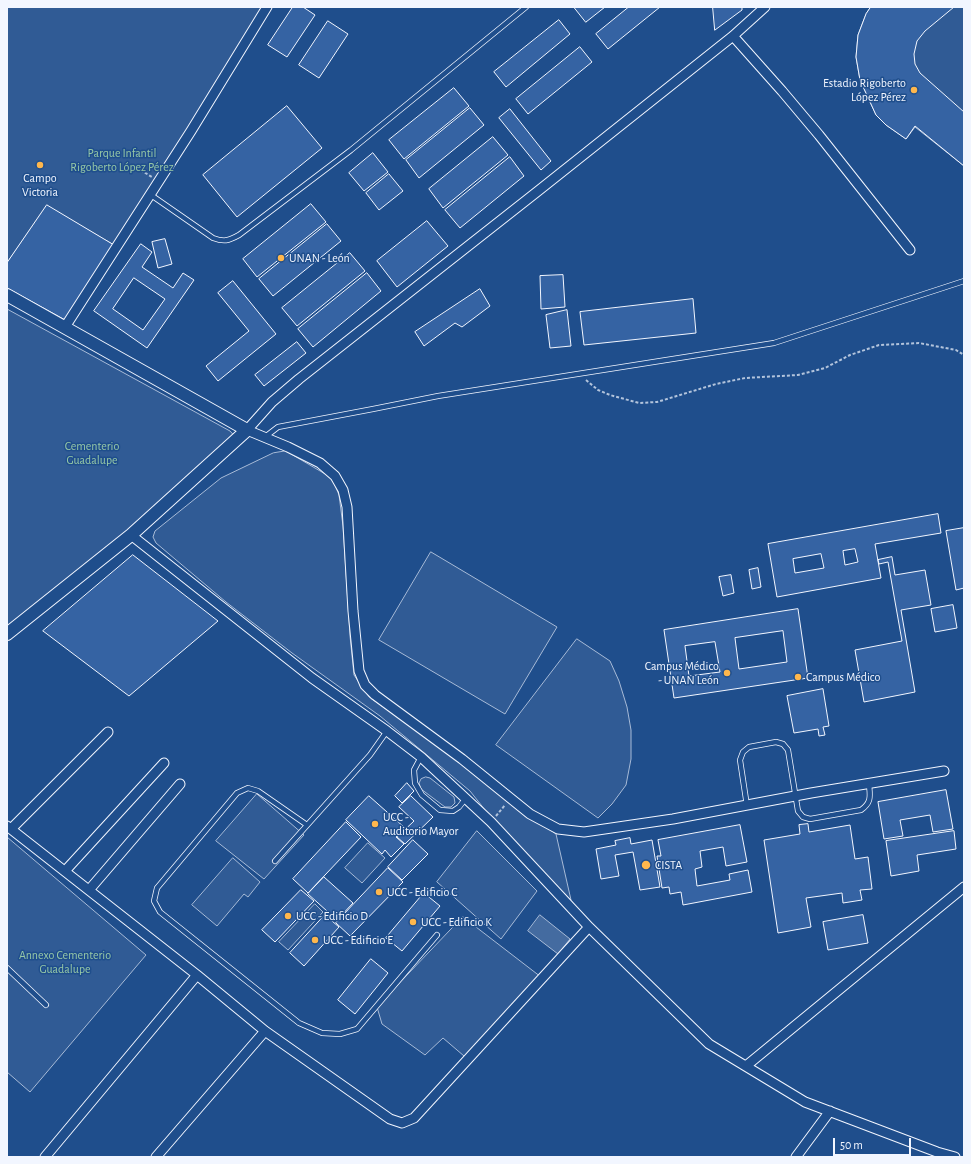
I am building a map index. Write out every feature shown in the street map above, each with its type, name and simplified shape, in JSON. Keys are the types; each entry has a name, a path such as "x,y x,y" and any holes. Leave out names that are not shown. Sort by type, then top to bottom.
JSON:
{"street":[{"path":"65,327 160,182 267,7"},
{"path":"7,634 131,534 247,430 272,402 299,379 733,36 765,7"},
{"path":"733,36 819,135 910,250"},
{"path":"7,295 247,430 288,447 320,463 335,476 343,490 347,507 352,611 359,671 364,685 375,695 462,759 530,814 558,829 584,832 673,819 795,796 944,771"},
{"path":"131,534 312,678 421,757 492,822 589,927 709,1044 805,1102 937,1152 955,1157"},
{"path":"108,732 9,827 197,975 265,1031 390,1119 402,1123 414,1118 589,927"},
{"path":"65,871 164,763"},
{"path":"89,890 180,784"},
{"path":"746,1066 964,887"},
{"path":"46,1157 197,975"},
{"path":"156,1157 265,1031"},
{"path":"796,1157 830,1111"}],"lane":[{"path":"151,195 213,238 222,241 230,240 239,235 351,150 526,7"},
{"path":"265,437 278,427 438,396 774,343 964,281"},
{"path":"275,861 370,755 387,731"},
{"path":"747,806 740,760 743,752 750,747 776,742 783,744 788,750 798,811 803,817 810,819 861,810 867,806 870,799 869,784"},
{"path":"421,757 414,770 414,783 422,795 440,810 452,811 459,807 466,798"},
{"path":"306,825 258,791 248,788 237,793 157,888 154,901 160,912 299,1023 322,1033 340,1034 357,1029 437,935"},
{"path":"7,968 46,1005"}],"path":[{"path":"132,165 160,182"},
{"path":"580,373 588,383 598,390 639,403 657,402 716,384 745,378 798,375 825,368 879,344 919,343 956,350 964,355"},
{"path":"492,822 510,798"}],"shaded area":[{"name":"Campo Victoria","path":"7,7 266,7 114,245 47,206 7,263"},
{"name":"Estadio Rigoberto López Pérez","path":"871,7 964,7 964,166 915,127 906,139 886,125 876,115 860,80 856,57 858,35 866,14"},
{"name":"Cementerio Guadalupe","path":"7,309 230,431 238,440 146,518 7,627"},
{"path":"286,451 332,478 339,495 343,526 354,675 369,697 439,746 508,801 556,834 571,900 501,830 470,791 380,716 292,653 226,602 156,543 153,537 155,531 221,478 273,453"},
{"path":"431,552 557,627 505,714 379,640"},
{"path":"577,639 610,661 619,681 627,707 631,730 631,759 626,785 612,804 598,818 496,745"},
{"path":"426,777 430,778 454,797 455,803 451,807 445,807 421,789 419,783 421,779"},
{"path":"257,794 304,835 264,879 216,841"},
{"path":"477,831 537,891 501,939 437,882"},
{"name":"Annexo Cementerio Guadalupe","path":"7,837 146,955 30,1092 7,1072"},
{"path":"368,843 385,858 362,883 345,868"},
{"path":"233,858 260,882 248,897 244,894 217,926 192,905"},
{"path":"315,904 323,912 288,950 279,942"},
{"path":"540,915 570,939 558,954 528,931"},
{"path":"463,917 541,977 471,1062 443,1038 425,1055 382,1024 377,1007"}],"building":[{"path":"293,7 303,7 315,15 287,57 268,45"},
{"path":"574,7 605,7 586,22"},
{"path":"629,7 660,7 608,49 596,34"},
{"path":"713,7 742,7 742,10 715,30"},
{"name":"Estadio Rigoberto López Pérez","path":"871,7 954,7 925,31 917,41 914,54 915,64 920,73 964,112 964,166 915,126 906,139 886,125 876,115 860,80 856,57 858,35 866,14"},
{"path":"559,20 570,34 506,87 494,72"},
{"path":"328,21 348,34 319,78 299,65"},
{"path":"580,47 592,62 528,114 516,99"},
{"path":"454,88 469,106 404,159 389,140"},
{"path":"287,106 322,148 237,217 203,175"},
{"path":"470,108 484,125 419,178 406,160"},
{"path":"510,109 551,161 541,170 499,118"},
{"path":"493,137 508,155 443,208 429,189"},
{"path":"373,153 388,172 364,191 349,173"},
{"path":"510,157 524,176 460,228 445,210"},
{"path":"389,174 403,191 379,210 366,193"},
{"path":"311,204 326,222 257,277 243,259"},
{"path":"47,205 114,245 67,321 7,288 7,263"},
{"path":"427,221 448,246 397,287 377,261"},
{"path":"327,224 341,241 273,296 259,279"},
{"path":"165,239 172,264 158,268 152,242"},
{"path":"141,244 152,252 142,267 173,288 183,273 194,280 147,348 94,311","holes":["134,278 165,299 143,330 113,309"]},
{"path":"350,253 365,271 297,326 282,308"},
{"path":"367,273 381,291 313,347 298,329"},
{"path":"563,275 565,307 541,309 540,276"},
{"path":"233,281 276,334 218,381 206,366 249,331 218,293"},
{"path":"480,289 490,306 462,327 455,323 424,346 415,332"},
{"path":"693,299 696,333 584,345 580,312"},
{"path":"567,310 571,346 550,348 546,315"},
{"path":"297,342 306,353 264,386 255,375"},
{"path":"938,514 941,533 875,544 881,578 777,597 768,544","holes":["855,549 858,562 845,565 843,551","821,554 824,568 795,573 793,559"]},
{"path":"964,528 964,588 956,590 946,531"},
{"path":"133,555 218,621 129,696 43,631"},
{"path":"892,557 895,575 925,570 931,605 901,610 915,692 864,702 855,650 902,641 888,562 879,564 878,560"},
{"path":"758,568 761,587 752,589 749,570"},
{"path":"731,575 734,593 723,596 719,577"},
{"path":"953,605 957,628 935,632 931,609"},
{"path":"798,609 808,678 674,698 664,630","holes":["783,631 787,662 739,669 735,638","715,642 720,672 689,676 685,646"]},
{"path":"823,689 829,726 823,727 825,735 819,736 818,729 794,733 787,696"},
{"path":"407,783 414,791 402,803 395,796"},
{"path":"946,790 953,829 933,832 930,815 900,820 903,836 884,839 878,802"},
{"name":"UCC - Auditorio Mayor","path":"369,796 405,828 396,837 404,844 391,857 385,850 382,854 346,820"},
{"path":"411,796 433,817 405,844 397,837 414,821 399,807"},
{"path":"346,822 361,837 308,893 293,879"},
{"path":"808,824 809,832 850,825 855,859 868,857 872,889 860,890 862,900 843,903 842,893 806,898 811,927 778,933 764,840 800,834 799,825"},
{"path":"740,825 747,862 726,866 723,847 700,851 702,867 695,869 697,886 730,880 729,874 748,870 752,892 683,905 681,892 670,894 669,887 662,888 657,856 661,856 658,840"},
{"path":"954,831 956,849 917,855 919,871 891,876 886,841"},
{"name":"CISTA","path":"630,838 631,844 652,840 660,887 640,890 633,852 615,855 619,876 601,879 596,849 616,845 615,841"},
{"path":"413,840 428,854 402,880 388,867"},
{"name":"UCC - Edificio C","path":"388,868 403,882 350,936 336,923"},
{"path":"324,877 353,903 337,920 308,894"},
{"name":"UCC - Edificio D","path":"301,890 314,901 275,942 262,930"},
{"name":"UCC - Edificio K","path":"424,893 440,906 402,951 386,938"},
{"name":"UCC - Edificio E","path":"325,915 339,927 304,966 290,953"},
{"path":"863,915 868,943 828,950 823,922"},
{"path":"371,959 388,973 355,1014 338,1000"}],"place":[{"name":"Estadio Rigoberto López Pérez","path":"914,90"},
{"name":"Campo Victoria","path":"40,165"},
{"name":"UNAN - León","path":"281,258"},
{"name":"Campus Médico - UNAN León","path":"727,673"},
{"name":"Campus Médico","path":"798,677"},
{"name":"UCC - Auditorio Mayor","path":"375,824"},
{"name":"CISTA","path":"646,865"},
{"name":"UCC - Edificio C","path":"379,892"},
{"name":"UCC - Edificio D","path":"288,916"},
{"name":"UCC - Edificio K","path":"413,922"},
{"name":"UCC - Edificio E","path":"315,940"}],"park label":[{"name":"Parque Infantil Rigoberto López Pérez","path":"122,160"}]}
